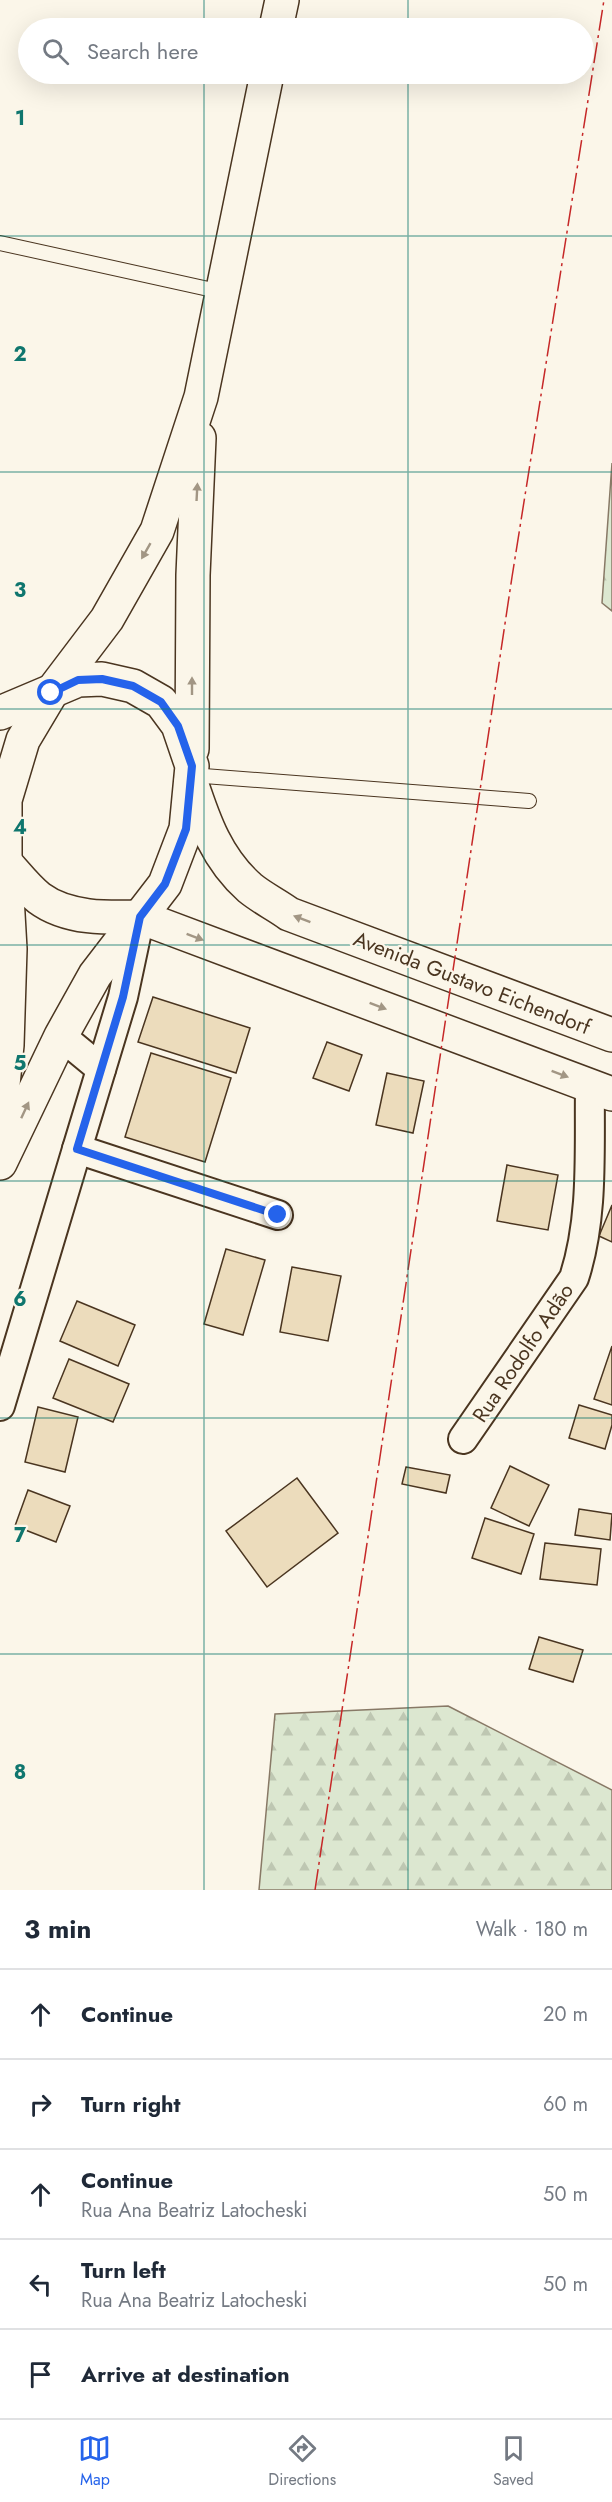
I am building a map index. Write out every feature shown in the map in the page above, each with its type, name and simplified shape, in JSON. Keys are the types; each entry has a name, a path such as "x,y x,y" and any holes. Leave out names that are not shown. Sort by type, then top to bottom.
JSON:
{"main road":[{"path":"278,18 282,0"},
{"path":"0,1114 7,1045 10,949 3,860 5,800 23,740 51,693 106,619 157,531 201,397 265,84"},
{"path":"0,1163 61,1036 95,975 165,884 186,829 191,774 193,575 201,397"},
{"name":"Avenida Gustavo Eichendorf","path":"0,713 78,680 102,679 133,686 161,702 178,726 206,827 218,852 250,888 290,914 612,1035"},
{"path":"3,860 40,899 76,915 106,918 140,917 601,1090"}],"street":[{"path":"0,1406 123,997 140,917"},
{"path":"61,1036 101,1069"},
{"name":"Rua Rodolfo Adão","path":"463,1440 574,1278 583,1251 601,1090"},
{"path":"77,1149 278,1215"}],"lane":[{"path":"0,243 222,292"},
{"path":"191,774 529,801"}],"green space":[{"path":"612,463 612,611 602,603"},
{"path":"448,1706 612,1790 612,1890 259,1890 275,1714"}],"building":[{"path":"153,997 250,1028 236,1073 138,1042"},
{"path":"327,1042 362,1055 349,1091 313,1078"},
{"path":"151,1053 231,1078 205,1162 125,1137"},
{"path":"387,1073 424,1081 413,1133 376,1125"},
{"path":"507,1165 558,1175 548,1230 497,1221"},
{"path":"612,1205 612,1242 599,1236"},
{"path":"226,1249 265,1260 243,1335 204,1324"},
{"path":"292,1267 341,1276 328,1341 280,1332"},
{"path":"77,1301 135,1325 118,1366 60,1341"},
{"path":"612,1346 612,1405 594,1399"},
{"path":"69,1359 129,1384 113,1422 53,1398"},
{"path":"579,1405 612,1415 612,1425 605,1449 569,1438"},
{"path":"38,1407 78,1417 65,1472 25,1462"},
{"path":"510,1466 549,1485 529,1526 491,1508"},
{"path":"406,1467 450,1475 446,1493 402,1484"},
{"path":"297,1478 338,1533 267,1587 226,1531"},
{"path":"28,1490 70,1506 56,1542 15,1526"},
{"path":"579,1509 612,1514 610,1540 575,1535"},
{"path":"485,1518 534,1534 521,1574 472,1558"},
{"path":"545,1543 601,1549 597,1585 540,1579"},
{"path":"539,1637 583,1650 573,1682 529,1669"}],"power":[{"path":"594,63 604,0"},
{"path":"315,1890 512,577 591,84"}],"route":[{"path":"51,693 78,680 102,679 133,686 161,702 178,726 192,766 186,829 165,884 140,917 123,997 77,1149 278,1215"}]}
